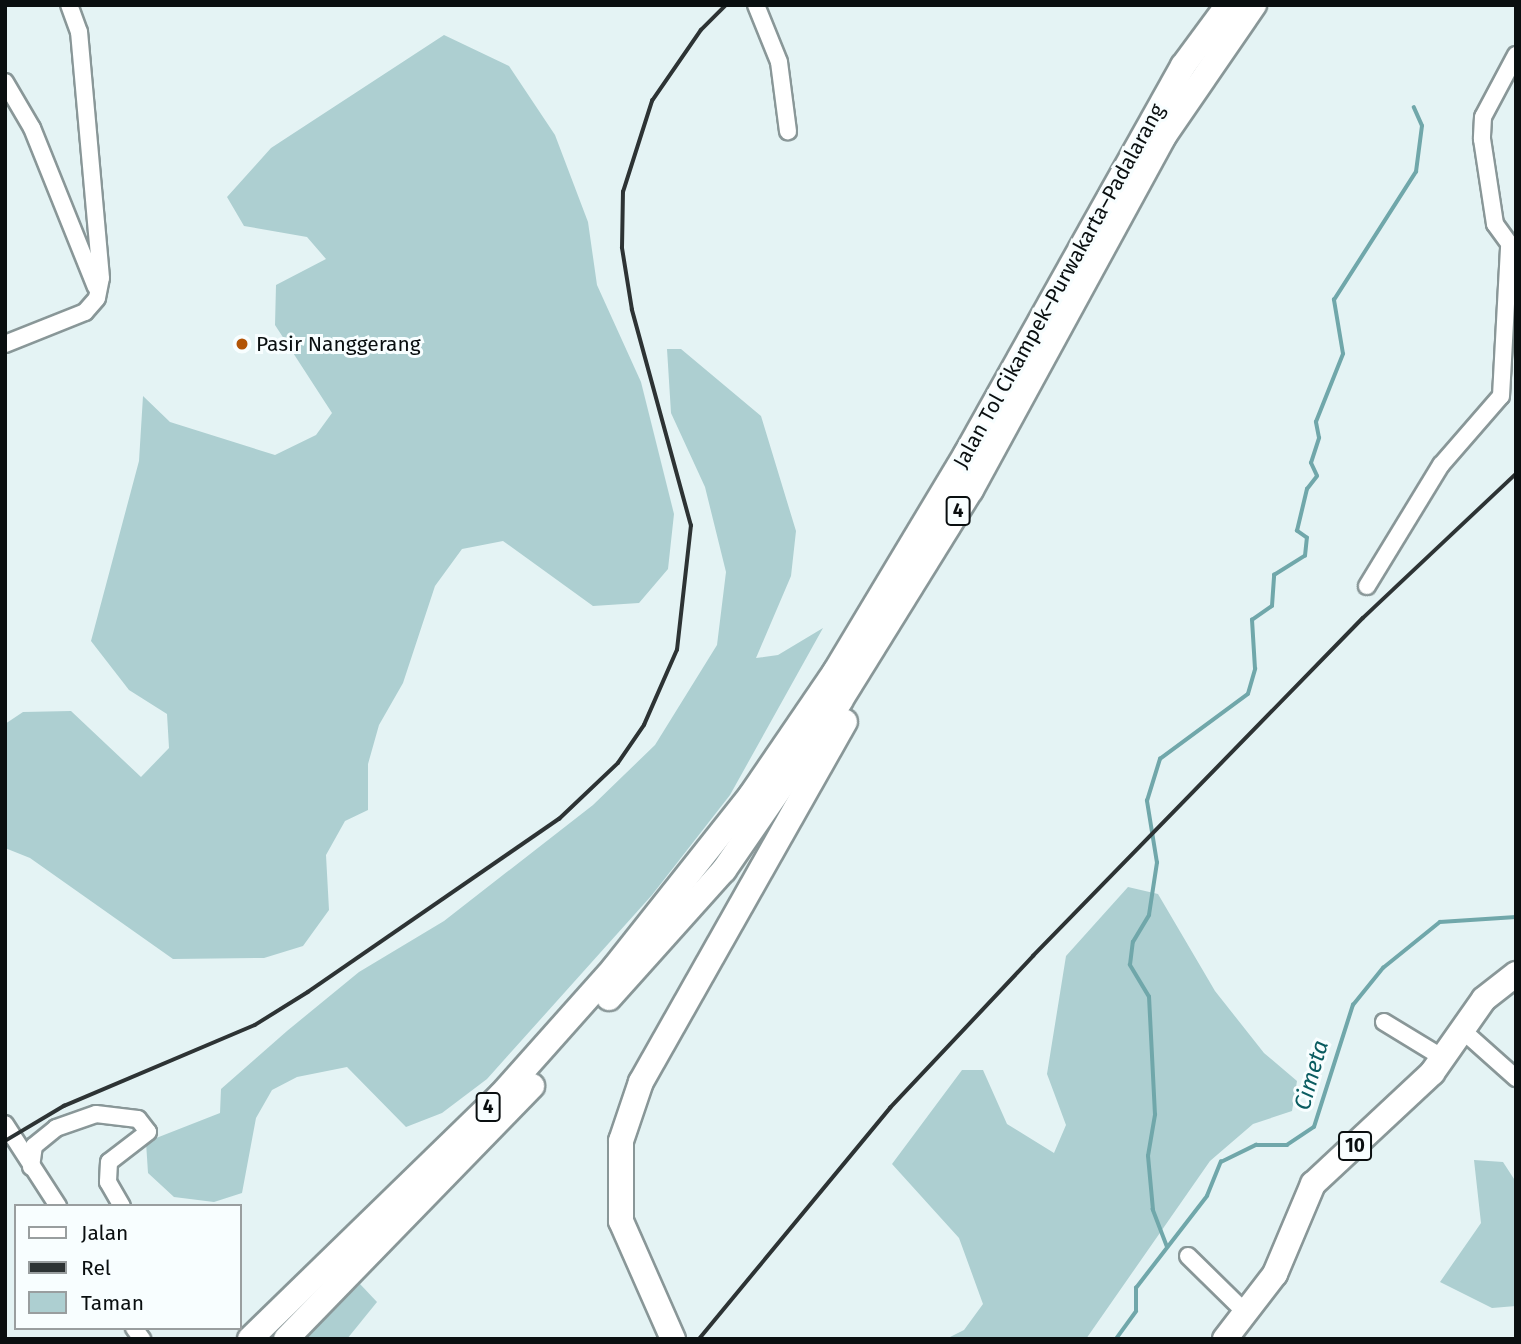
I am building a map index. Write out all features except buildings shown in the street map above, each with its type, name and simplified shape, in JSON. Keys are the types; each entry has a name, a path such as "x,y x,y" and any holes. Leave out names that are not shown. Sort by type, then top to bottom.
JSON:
{"highway":[{"name":"Jalan Tol Cikampek–Purwakarta–Padalarang","path":"250,1339 500,1096 654,920 751,795 842,662 1183,66 1228,5"},
{"name":"Jalan Tol Cikampek–Purwakarta–Padalarang","path":"286,1339 500,1122 724,870 971,491 1164,136 1254,5"},
{"path":"673,1339 621,1221 621,1141 641,1083 784,821 897,635 920,569"},
{"name":"10","path":"1225,1339 1275,1273 1312,1184 1443,1059 1461,1029 1516,974"}],"street":[{"path":"5,344 85,312 97,298 91,138 79,32 69,5"},
{"path":"756,5 779,62 788,131"},
{"path":"1367,586 1441,466 1501,396 1512,249 1496,224 1482,127 1516,55"},
{"path":"5,82 32,128 65,218 95,277 97,298"},
{"path":"1384,1022 1443,1059"},
{"path":"1461,1029 1516,1078"},
{"path":"31,1167 34,1146 56,1128 96,1114 130,1115 148,1132 109,1162 108,1182 121,1204"},
{"path":"5,1124 57,1204"},
{"path":"1188,1256 1246,1313"}],"green space":[{"path":"444,35 509,66 555,135 588,222 597,285 641,382 674,514 668,569 639,603 593,606 503,541 462,549 435,586 403,683 379,725 368,764 368,810 345,821 326,855 329,910 303,946 264,958 173,959 30,858 5,848 5,724 23,712 71,711 141,777 169,748 167,714 129,690 91,641 139,461 143,396 170,422 275,455 316,435 332,413 275,325 276,285 326,259 307,237 244,226 227,197 271,148"},
{"path":"667,349 681,349 761,416 796,531 791,576 756,658 778,655 823,628 730,795 652,895 487,1079 442,1113 406,1127 347,1067 297,1077 272,1090 256,1118 242,1193 214,1202 174,1197 148,1173 146,1142 220,1113 221,1089 287,1031 359,972 444,921 593,805 655,745 717,645 726,572 705,487 671,413"},
{"path":"1128,887 1158,894 1215,991 1264,1053 1297,1081 1292,1111 1253,1124 1210,1161 1086,1339 946,1339 964,1330 983,1304 959,1238 892,1164 962,1070 983,1070 1007,1124 1054,1153 1066,1125 1047,1074 1066,956"},
{"path":"1474,1160 1503,1162 1516,1182 1516,1306 1492,1308 1440,1282 1481,1223"},
{"path":"360,1284 377,1302 347,1339 301,1339"}],"waterway":[{"path":"1167,1247 1153,1210 1148,1156 1155,1115 1149,997 1130,965 1133,942 1149,915 1157,863 1147,801 1160,759 1248,694 1255,669 1252,620 1272,606 1274,575 1305,556 1307,538 1297,531 1307,489 1317,476 1311,463 1319,438 1316,422 1343,354 1334,300 1416,172 1422,126 1414,108"},
{"name":"Cimeta","path":"1116,1339 1136,1311 1136,1288 1207,1196 1221,1162 1256,1145 1287,1145 1314,1127 1353,1005 1383,968 1440,922 1516,917"}],"railway":[{"path":"5,1141 64,1106 255,1025 308,992 559,819 618,763 644,725 677,650 691,526 632,310 622,248 623,192 652,101 701,30 726,5"},
{"path":"699,1339 890,1108 1033,956 1363,618 1516,474"}],"place":[{"name":"Pasir Nanggerang","path":"242,344"}]}
